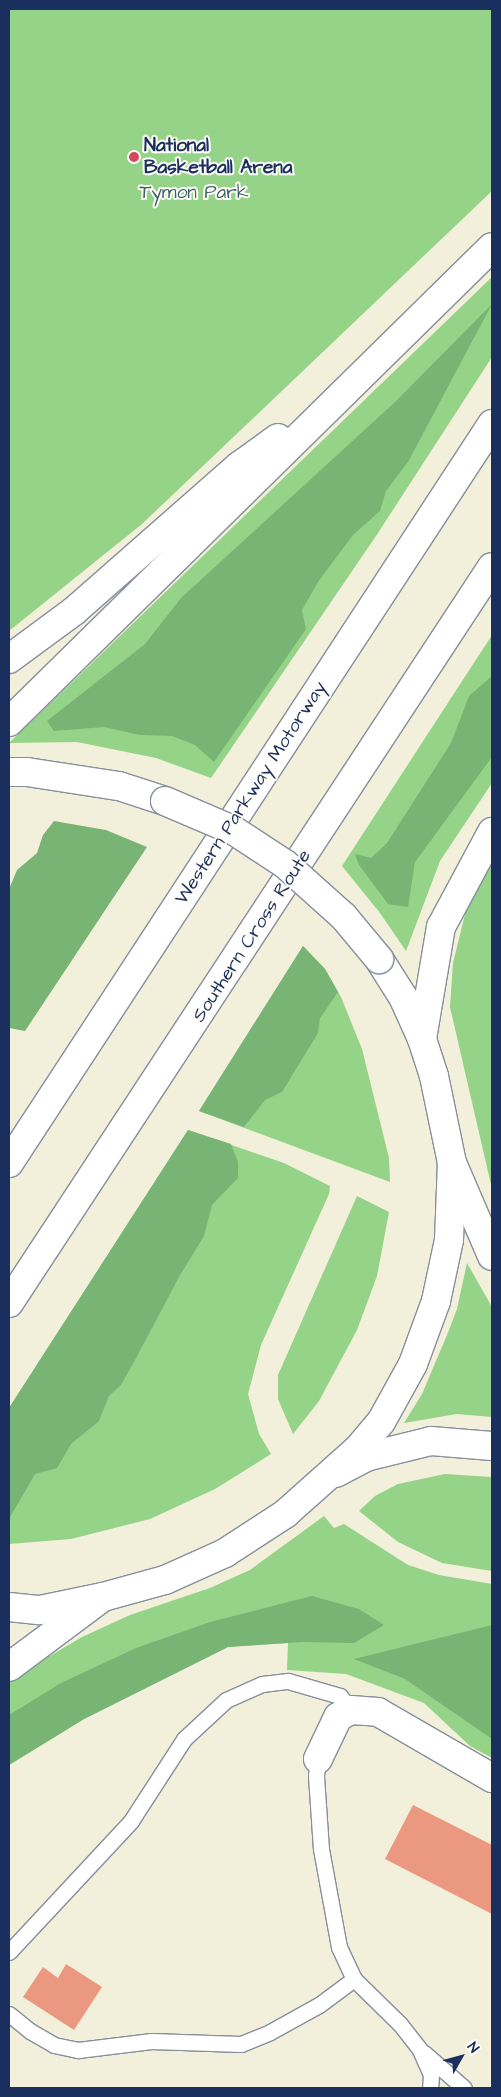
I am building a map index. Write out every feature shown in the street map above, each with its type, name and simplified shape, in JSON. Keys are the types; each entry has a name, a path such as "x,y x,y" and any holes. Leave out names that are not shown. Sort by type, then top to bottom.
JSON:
{"main road":[{"path":"9,722 492,247"},
{"path":"9,659 74,611 240,466 355,382"},
{"name":"Western Parkway Motorway","path":"9,1163 492,424"},
{"name":"Southern Cross Route","path":"9,1303 492,567"},
{"path":"9,772 27,772 119,786 165,801 233,830 284,864 344,916 379,959 403,997 422,1039 434,1076 452,1163 492,1256"},
{"path":"422,1039 441,927 492,832"},
{"path":"9,1607 40,1610 103,1597 165,1580 225,1553 285,1514 358,1449 380,1422 413,1364 436,1301 449,1240 452,1163"},
{"path":"328,1477 366,1457 401,1446 431,1441 492,1446"},
{"path":"9,1667 103,1597"},
{"path":"318,1759 338,1717 351,1710 378,1712 492,1778"}],"lane":[{"path":"9,1952 131,1821 184,1739 226,1700 262,1684 288,1681 340,1696 351,1710"},
{"path":"318,1759 316,1776 322,1849 338,1946 354,1979 400,2024 420,2050 464,2088"},
{"path":"9,2014 30,2032 54,2045 78,2050 151,2041 241,2044 311,2010 354,1979"},
{"path":"420,2050 431,2075 430,2088"}],"green space":[{"name":"Tymon Park","path":"9,9 492,9 492,191 142,524 9,631"},
{"path":"492,277 492,357 378,533 211,778 156,758 77,742 9,743"},
{"path":"492,304 408,462 386,491 380,511 353,535 318,582 302,610 306,629 214,762 195,745 172,736 140,735 104,727 54,731 47,721 145,644 181,598 395,402"},
{"path":"492,635 492,783 440,861 406,951 380,913 342,866"},
{"path":"492,676 492,757 415,862 408,907 388,904 359,865 355,854 371,858 387,843 451,743 469,696"},
{"path":"54,821 106,830 147,847 25,1031 9,1028 9,889 17,870 37,853 43,835"},
{"path":"492,862 492,1189 450,1007 453,963 466,910"},
{"path":"303,946 325,969 341,997 362,1049 389,1158 390,1182 199,1111"},
{"path":"303,946 325,969 338,992 320,1018 318,1033 282,1092 265,1100 244,1127 199,1111"},
{"path":"188,1130 284,1163 330,1186 329,1194 261,1345 248,1394 259,1434 271,1454 215,1489 150,1519 71,1539 9,1544 9,1408"},
{"path":"188,1130 231,1144 238,1162 238,1178 212,1205 204,1236 179,1277 121,1385 109,1396 99,1421 71,1444 57,1468 35,1474 9,1519 9,1408"},
{"path":"357,1196 389,1212 377,1276 357,1330 319,1401 293,1434 278,1399 278,1375"},
{"path":"467,1263 492,1307 492,1417 457,1414 404,1423 422,1394 447,1335 457,1309"},
{"path":"445,1474 492,1477 492,1571 442,1563 398,1542 359,1511 375,1496 398,1484"},
{"path":"324,1516 334,1528 344,1524 408,1565 439,1575 492,1584 492,1758 470,1746 424,1703 346,1674 287,1670 288,1643 228,1647 84,1719 9,1765 9,1680 82,1637 130,1615 210,1588 250,1570"},
{"path":"312,1596 359,1609 384,1625 354,1643 302,1642 228,1647 84,1719 9,1765 9,1715 61,1683 136,1648 210,1622"},
{"path":"492,1625 492,1739 405,1679 354,1659"}],"building":[{"path":"413,1805 492,1845 492,1914 385,1859"},
{"path":"66,1964 102,1987 74,2030 23,1997 43,1967 58,1978"}],"place":[{"name":"National Basketball Arena","path":"134,157"}]}
